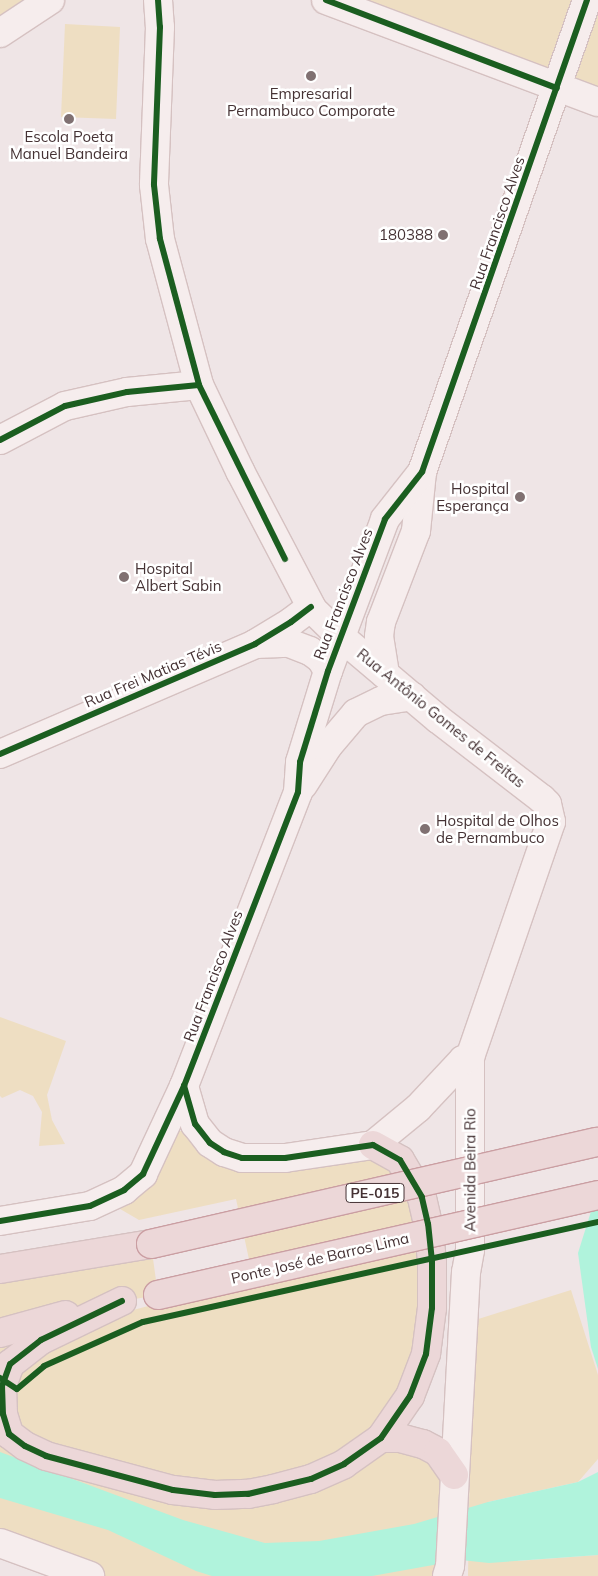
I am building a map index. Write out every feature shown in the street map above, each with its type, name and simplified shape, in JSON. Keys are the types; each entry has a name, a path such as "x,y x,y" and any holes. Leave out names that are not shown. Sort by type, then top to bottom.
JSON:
{"highway":[{"name":"PE-015","path":"0,1269 151,1244 598,1142"},
{"path":"122,1301 42,1340 10,1364 2,1386 3,1414 8,1434 25,1446 46,1456 173,1490 214,1495 248,1494 311,1479 344,1464 381,1438 410,1396 426,1354 432,1308 432,1261 428,1224 422,1198 400,1160 373,1145"},
{"name":"Ponte José de Barros Lima","path":"122,1301 158,1295 598,1195"},
{"path":"0,1333 122,1301"},
{"path":"381,1438 400,1438 423,1444 438,1452 454,1474"}],"street":[{"path":"0,33 50,0"},
{"path":"326,0 598,102"},
{"name":"Rua Francisco Alves","path":"385,674 379,636 381,622 416,531 422,472 587,0"},
{"name":"Rua Antônio Gomes de Freitas","path":"155,2 160,28 154,185 160,239 199,385 270,531 311,607 341,637 385,674 547,804 551,822 543,845"},
{"path":"0,440 65,406 126,392 199,385"},
{"name":"Rua Francisco Alves","path":"0,1221 90,1206 124,1190 144,1174 184,1086 298,792 300,762 328,671 385,519 422,472"},
{"name":"Rua Frei Matias Tévis","path":"0,754 255,644 311,607"},
{"name":"Rua Frei Matias Tévis","path":"255,644 289,644 310,651 321,659 328,671"},
{"path":"298,792 328,746 356,713 381,701 412,696"},
{"name":"Avenida Beira Rio","path":"448,1571 466,1272 470,1250 470,1057 543,845"},
{"path":"184,1086 195,1124 210,1144 224,1152 242,1158 285,1158 373,1145 418,1108 463,1060 470,1057"},
{"path":"0,1543 90,1576"}],"shaded area":[{"path":"0,0 42,0 0,28"},
{"path":"339,0 582,0 555,81"},
{"path":"598,0 598,98 566,86"},
{"path":"65,24 120,27 116,119 61,117"},
{"path":"0,1017 66,1041 47,1095 52,1120 65,1144 39,1146 42,1112 33,1096 20,1090 2,1098 0,1096"},
{"path":"197,1128 212,1148 226,1157 244,1162 287,1162 375,1149 402,1164 424,1202 431,1229 434,1265 434,1312 428,1358 413,1400 387,1438 400,1438 423,1444 438,1452 451,1474 449,1576 90,1576 0,1541 0,1277 151,1244 158,1295 123,1301 125,1310 122,1313 253,1278 236,1199 139,1220 115,1206 152,1179 170,1133","holes":["120,1313 32,1361 12,1387 12,1410 17,1429 35,1442 123,1472 55,1452 18,1437 8,1411 7,1395 8,1382 18,1366 32,1352"]},
{"path":"598,1189 598,1369 591,1347 578,1253"},
{"path":"571,1290 598,1375 598,1459 578,1482 488,1502 518,1561 598,1555 598,1576 468,1576 472,1321"},
{"path":"0,1452 183,1520 265,1543 319,1541 414,1524 488,1502 578,1482 598,1472 598,1555 489,1563 461,1560 372,1576 212,1576 196,1571 108,1530 0,1498"}],"cycle path":[{"path":"158,0 160,27 154,185 160,239 199,385 285,559"},
{"path":"326,0 557,88"},
{"path":"0,1221 90,1206 124,1190 143,1174 184,1086 298,792 300,762 328,671 385,519 422,472 587,0"},
{"path":"0,440 65,406 127,392 199,385"},
{"path":"0,754 255,644 311,607"},
{"path":"122,1301 41,1340 10,1364 2,1386 3,1414 9,1434 25,1446 46,1456 173,1490 215,1495 248,1494 311,1479 344,1464 381,1438 410,1396 426,1354 432,1308 432,1261 428,1224 422,1197 400,1160 373,1145 285,1158 242,1158 224,1152 210,1143 195,1124 184,1086"},
{"path":"0,1378 17,1389 44,1366 143,1322 598,1222"}],"place":[{"name":"Empresarial Pernambuco Comporate","path":"311,76"},
{"name":"Escola Poeta Manuel Bandeira","path":"69,119"},
{"name":"180388","path":"443,235"},
{"name":"Hospital Esperança","path":"520,497"},
{"name":"Hospital Albert Sabin","path":"124,577"},
{"name":"Hospital de Olhos de Pernambuco","path":"425,829"}]}
